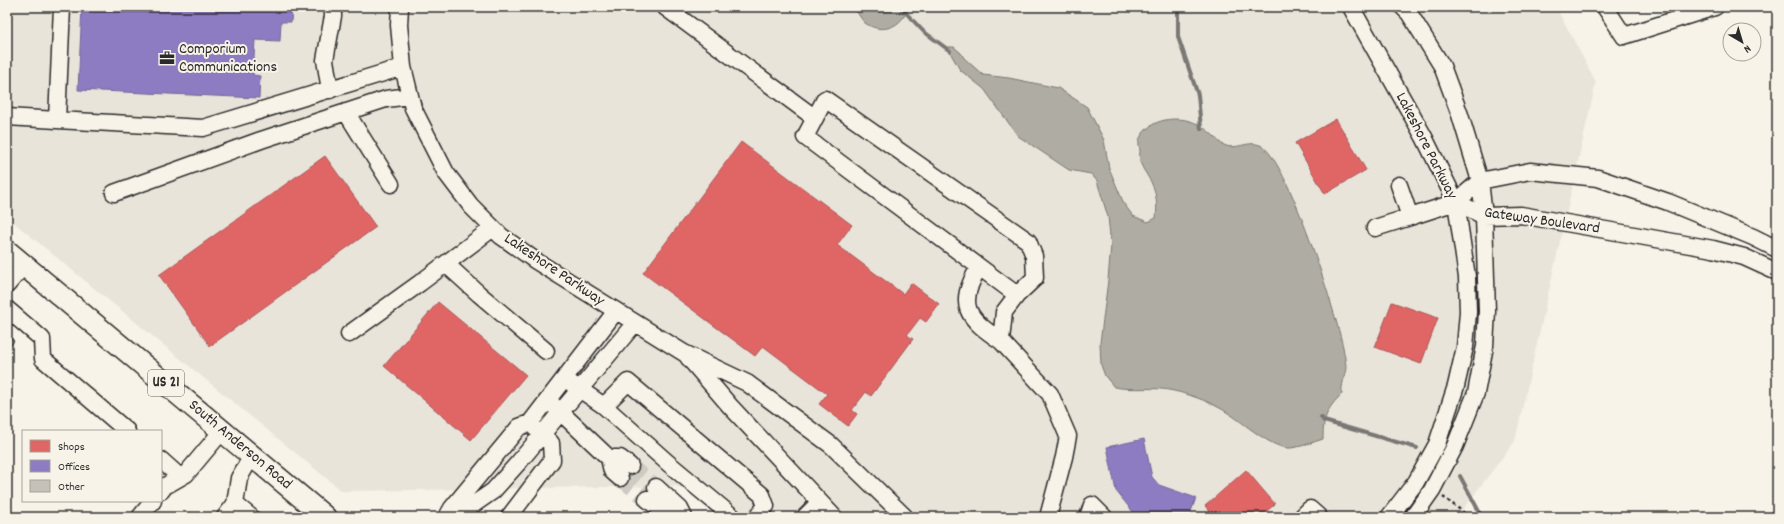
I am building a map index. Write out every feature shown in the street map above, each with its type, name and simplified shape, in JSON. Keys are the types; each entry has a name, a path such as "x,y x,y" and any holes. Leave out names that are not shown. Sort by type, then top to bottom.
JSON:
{"main road":[{"name":"South Anderson Road","path":"7,251 325,517"}],"street":[{"path":"57,120 62,7"},
{"path":"330,90 325,60 333,16 333,7"},
{"name":"Lakeshore Parkway","path":"400,7 399,25 403,67 413,108 446,173 471,206 502,236 536,261 684,352 747,383 825,441 905,517"},
{"path":"665,7 815,118"},
{"name":"Lakeshore Parkway","path":"1351,7 1424,137 1456,202 1467,277 1468,312 1465,347 1458,378 1437,444 1416,482 1389,517"},
{"name":"Lakeshore Parkway","path":"1402,7 1409,14 1442,66 1460,115 1480,181 1484,216 1487,311 1483,354 1476,393 1455,446 1432,490 1413,517"},
{"path":"1605,7 1624,36 1715,7"},
{"path":"7,117 203,128 403,67"},
{"path":"114,193 261,140 346,112 386,99 410,96"},
{"path":"1001,341 1004,312 1016,295 1035,278 1034,256 1028,241 826,99 805,137 1016,295"},
{"path":"346,112 391,184"},
{"name":"Gateway Boulevard","path":"1777,249 1753,237 1668,202 1598,178 1530,171 1480,181 1456,202 1484,216 1522,216 1713,249 1744,257 1777,272"},
{"path":"1399,185 1410,217"},
{"path":"1375,228 1456,202"},
{"path":"349,334 493,228"},
{"path":"1744,257 1753,237"},
{"path":"446,264 479,294 546,350"},
{"path":"7,285 24,265"},
{"path":"979,267 971,281 966,298 970,314 980,326 1001,341 1050,394 1068,436 1048,517"},
{"path":"7,310 42,339 44,359 126,430"},
{"path":"447,517 452,508 519,427 530,423 616,311"},
{"path":"459,517 464,511 493,491 542,435 635,323"},
{"name":"Lakeshore Parkway","path":"684,352 730,406 834,517"},
{"path":"565,378 604,406 668,463 733,517"},
{"path":"604,406 628,382 762,495 766,506 757,517"},
{"path":"548,401 609,458 620,458 625,472"},
{"path":"509,517 552,460 551,443 530,423"},
{"path":"162,490 165,486 186,474 222,431"},
{"path":"225,517 234,504 239,478 252,456"},
{"path":"162,461 180,477"},
{"path":"670,517 651,493 683,517"},
{"path":"140,517 152,502"},
{"path":"805,517 820,502"},
{"path":"234,504 251,517"},
{"path":"1088,517 1092,505 1104,517"},
{"path":"1302,517 1310,509 1319,517"}],"path":[{"path":"1432,490 1462,511 1467,517"}],"shaded area":[{"path":"7,7 1556,7 1596,82 1515,441 1457,517 736,517 676,486 342,491 7,217"},
{"path":"854,7 908,7 902,20 897,24 891,27 878,28 872,27 865,23"},
{"path":"947,47 954,47 983,75 1009,78 1058,88 1087,107 1104,140 1109,168 1124,204 1133,216 1148,222 1156,218 1157,207 1153,185 1140,162 1139,139 1149,127 1155,123 1169,119 1190,121 1203,128 1220,143 1228,147 1255,144 1260,145 1271,155 1296,205 1309,238 1331,303 1343,347 1346,368 1342,394 1329,409 1325,419 1323,439 1299,447 1284,447 1276,445 1258,435 1222,409 1195,397 1166,390 1114,387 1105,376 1101,365 1100,343 1111,245 1108,217 1097,181 1091,174 1069,170 1018,136 984,89 960,70"}],"building: Shops":[{"path":"1336,119 1366,170 1325,194 1295,143"},
{"path":"741,142 852,225 837,245 903,294 911,283 939,304 926,322 920,318 907,335 913,339 871,396 866,392 852,410 857,414 848,426 819,404 827,394 763,346 755,356 643,273"},
{"path":"325,156 376,227 210,346 159,275"},
{"path":"438,302 526,375 471,440 384,366"},
{"path":"1392,302 1438,318 1421,364 1375,347"},
{"path":"1246,470 1275,504 1260,517 1215,517 1205,506"}],"building: Offices":[{"name":"Comporium Communications","path":"82,7 292,7 291,22 281,22 280,41 255,40 253,75 260,76 259,98 78,90"},
{"path":"1144,439 1152,477 1159,485 1196,498 1189,517 1137,517 1116,491 1107,447"}],"building: Other":[{"path":"7,335 14,341 7,350"}],"waterway":[{"path":"1178,7 1178,37 1198,95 1201,129"},
{"path":"902,11 906,13 923,31 950,51"},
{"path":"1321,417 1324,421 1417,448"},
{"path":"1460,476 1482,517"},
{"path":"1770,517 1777,510"}],"tunnel":[{"path":"630,466 656,487"},
{"path":"620,478 647,499"}],"place":[{"name":"Comporium Communications","path":"167,58"}]}
